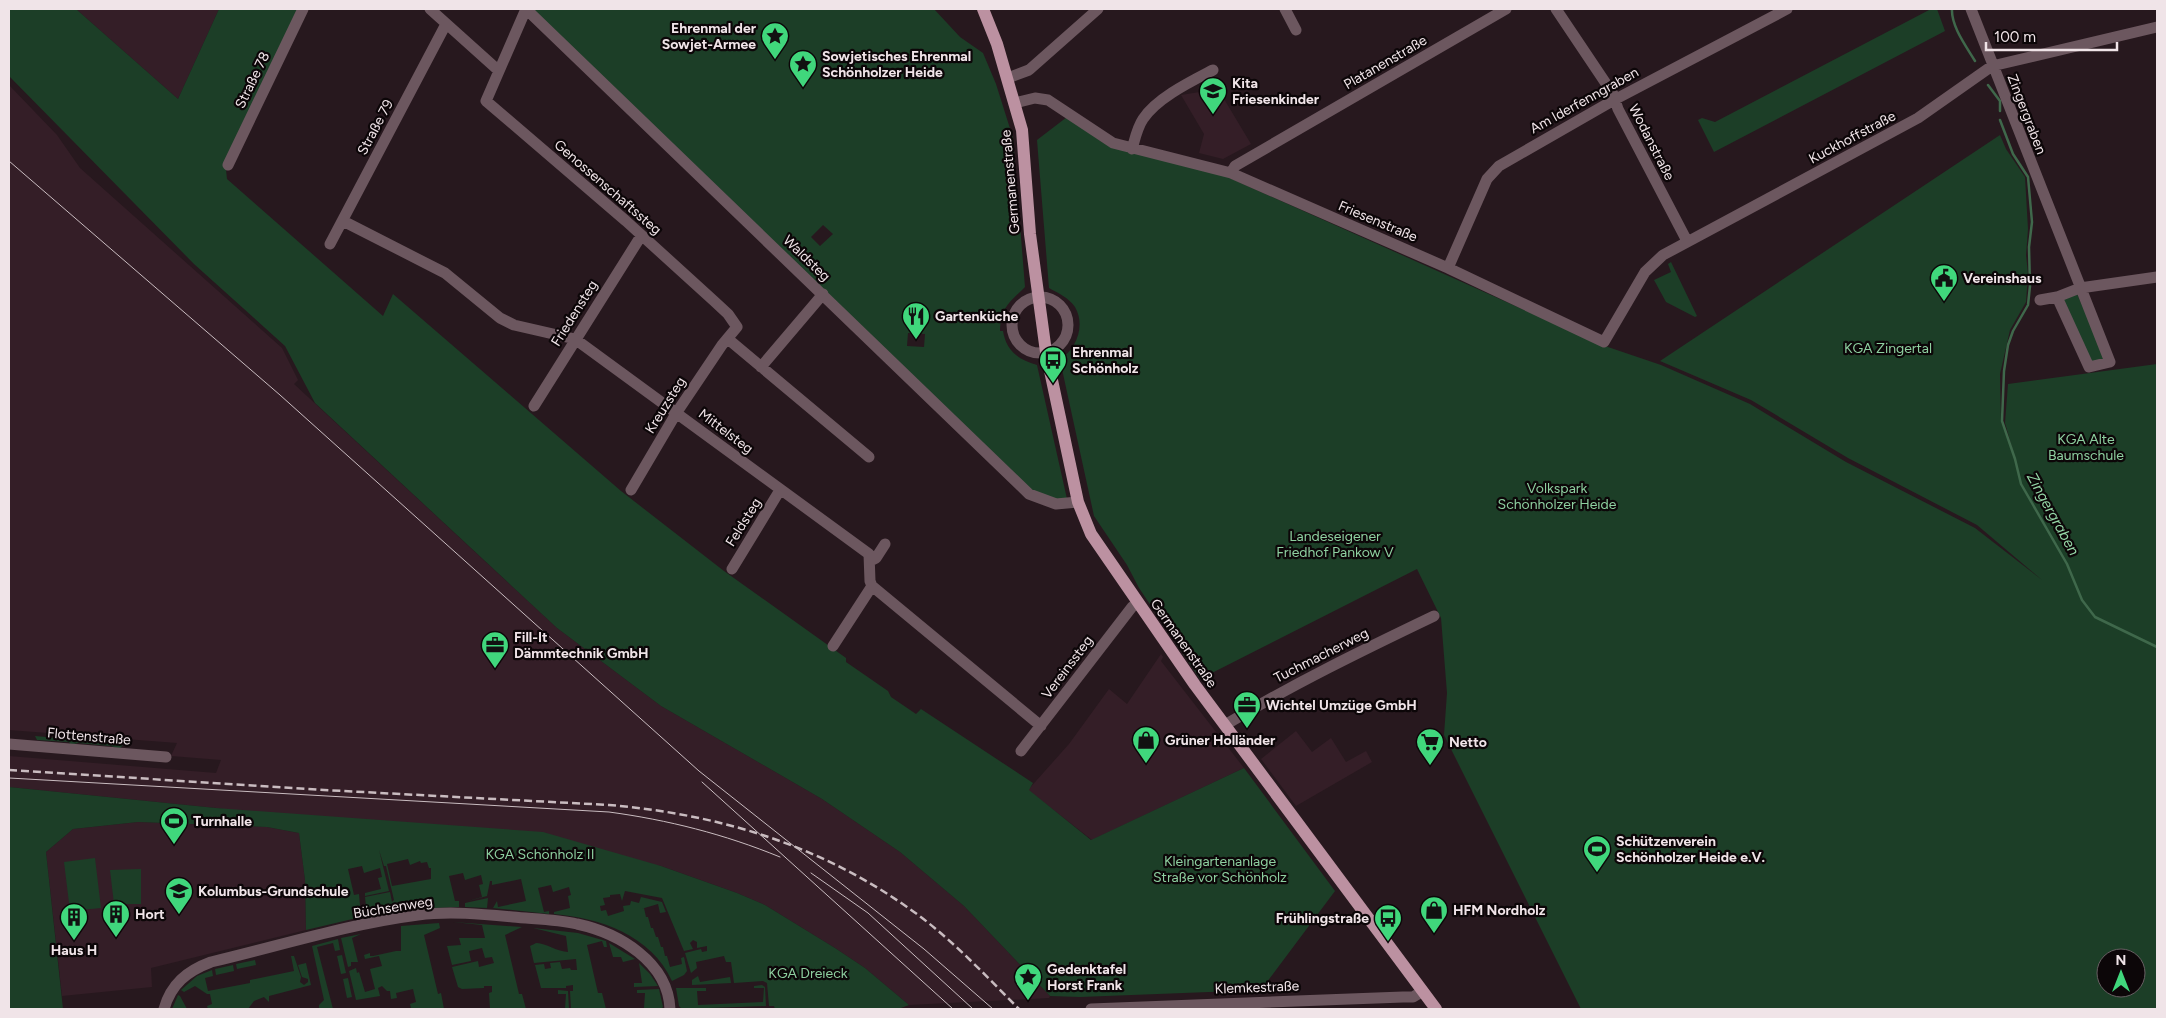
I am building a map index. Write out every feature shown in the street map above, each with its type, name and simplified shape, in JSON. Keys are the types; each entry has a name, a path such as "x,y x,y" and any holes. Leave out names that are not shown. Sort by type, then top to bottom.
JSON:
{"main road":[{"name":"Germanenstraße","path":"983,9 1008,78 1022,130 1030,234 1046,352 1078,502 1091,534 1225,725 1436,1009"}],"street":[{"name":"Straße 78","path":"228,165 304,9"},
{"path":"430,9 499,71"},
{"name":"Genossenschaftssteg","path":"526,9 486,101 626,221 728,314 737,327 728,339"},
{"name":"Waldsteg","path":"526,9 1029,494 1056,504 1078,502"},
{"path":"1008,78 1029,70 1098,9"},
{"path":"1285,9 1296,30"},
{"name":"Platanenstraße","path":"1230,174 1235,166 1506,9"},
{"name":"Wodanstraße","path":"1556,9 1613,94 1614,100 1687,241"},
{"name":"Am Iderfenngraben","path":"1448,268 1492,172 1614,100 1787,9"},
{"name":"Zingergraben","path":"1971,9 2110,362 2089,367 2057,297"},
{"name":"Straße 79","path":"330,244 446,24"},
{"name":"Kuckhoffstraße","path":"1604,342 1650,265 1663,255 1918,118 1992,66 2157,27"},
{"path":"1132,149 1137,130 1150,111 1181,86 1213,70"},
{"name":"Friesenstraße","path":"1015,102 1035,98 1048,100 1113,143 1230,174 1448,268 1604,342"},
{"name":"Mittelsteg","path":"342,221 445,273 500,318 514,325 575,339 869,554 870,561"},
{"name":"Friedensteg","path":"534,406 641,236"},
{"path":"2040,300 2057,297 2080,288 2157,277"},
{"path":"761,367 822,294"},
{"path":"1045,297 1058,303 1067,316 1068,324 1064,339 1053,350 1046,352 1038,352 1023,346 1014,333 1012,325 1016,312 1020,306 1031,298 1045,297"},
{"path":"728,339 869,457"},
{"name":"Kreuzsteg","path":"630,490 677,412 728,339"},
{"name":"Feldsteg","path":"732,569 780,490"},
{"path":"885,544 876,558 870,561 870,581 872,586 1041,726"},
{"path":"833,646 872,586"},
{"name":"Vereinssteg","path":"1021,752 1132,607 1138,603"},
{"name":"Tuchmacherweg","path":"1225,725 1302,680 1434,616"},
{"name":"Flottenstraße","path":"9,744 166,757"},
{"name":"Büchsenweg","path":"164,1009 168,997 178,981 198,967 211,962 381,921 419,915 449,914 489,915 576,924 603,932 630,946 651,963 666,984 670,1009"},
{"name":"Klemkestraße","path":"1091,1009 1403,998 1413,997 1423,991"}],"shaded area":[{"path":"76,9 219,9 178,99"},
{"path":"9,85 57,135 80,168 282,348 298,380 294,384 557,628 661,706 822,799 900,852 964,906 1050,996 1049,998 909,1005 865,968 765,905 661,866 216,808 9,787 9,756 216,773 221,760 171,756 177,743 9,730"},
{"name":"Kita Friesenkinder","path":"1218,89 1251,144 1223,159 1199,153 1204,134 1181,95"},
{"path":"1161,654 1163,657 1161,661 1244,768 1092,840 1028,790 1069,744 1109,689 1127,704"},
{"path":"1296,731 1312,752 1331,738 1346,762 1366,751 1372,762 1296,806 1261,759"},
{"name":"Kolumbus-Grundschule","path":"138,822 267,827 299,833 305,880 306,930 151,968 152,987 62,996 46,852 73,829"}],"green space":[{"name":"Kleingartenanlage Straße vor Schönholz","path":"9,9 76,9 178,99 219,9 299,9 225,161 227,179 383,316 393,294 621,491 724,571 846,658 846,662 888,691 891,697 916,714 921,709 1033,783 1029,790 1091,840 1244,768 1335,891 1261,990 1080,997 1050,996 964,906 900,852 822,799 661,706 557,628 315,403 285,346 194,264 9,76"},
{"path":"530,9 934,9 960,37 983,53 996,84 1013,138 1025,287 1004,311 1000,331 1003,331 1007,344 1014,353 1024,360 1037,365 1067,499 1053,499 1028,489","holes":["823,225 833,234 820,246 811,237","908,333 925,334 924,347 907,346"]},
{"path":"1931,9 1937,9 1945,31 1714,152 1698,120 1702,118 1715,122"},
{"name":"Volkspark Schönholzer Heide","path":"1067,117 1102,142 1223,175 1605,346 1661,365 1750,404 1846,462 1975,528 2042,580 1977,525 1848,458 1751,400 1660,361 2000,135 2006,149 2025,177 2028,229 2026,302 2010,330 2000,374 2001,422 2013,451 2005,423 2008,384 2157,364 2157,1009 1581,1009 1444,735 1447,693 1441,618 1417,569 1200,679 1139,588 1127,565 1094,516 1060,360 1071,350 1075,343 1080,322 1073,304 1049,288 1037,140"},
{"path":"1671,262 1697,316 1695,317 1666,302 1654,280 1671,272 1668,264"},
{"path":"2077,294 2106,360 2090,364 2064,302 2064,298"},
{"path":"35,736 124,744 119,749 111,746 78,743 71,745 69,742 37,740"},
{"path":"9,787 216,808 543,832 661,866 765,905 865,968 909,1005 901,1008 884,1009 775,1009 774,1006 769,1006 767,983 763,981 734,983 731,962 726,962 724,956 696,962 697,968 691,973 685,953 701,949 702,952 707,951 707,946 697,948 697,942 693,940 690,943 693,949 684,951 662,898 625,891 622,901 620,894 603,898 605,905 600,906 601,911 606,910 608,916 624,911 623,906 630,905 631,901 639,903 641,897 662,902 666,912 660,913 658,904 644,908 646,917 648,917 656,937 658,937 661,947 663,947 670,967 682,964 681,958 684,957 687,971 684,975 672,981 663,965 651,952 638,941 622,932 589,920 554,914 554,912 570,908 568,896 571,895 569,887 553,892 551,885 538,888 544,912 549,911 549,914 493,908 497,901 498,907 526,901 521,879 492,885 492,881 490,881 487,896 465,902 482,897 479,885 483,884 481,875 465,880 463,873 449,876 455,901 459,901 459,907 411,909 367,916 365,897 390,892 392,902 394,900 386,866 384,866 379,850 389,891 365,896 365,893 381,889 378,878 382,877 380,868 364,873 362,866 348,869 354,895 359,894 361,917 306,930 305,880 299,833 267,827 138,822 73,829 46,852 63,1009 9,1009","holes":["408,859 410,865 420,861 421,863 427,862 429,868 431,868 431,879 392,886 387,864"]},
{"path":"95,858 101,908 70,911 64,862"},
{"path":"141,869 141,904 114,904 110,870"},
{"path":"488,898 487,908 465,907 465,903"},
{"path":"453,922 522,927 505,935 519,994 522,994 526,1009 490,1009 489,993 492,992 492,986 462,989 458,987 452,967 478,961 479,967 494,963 492,957 485,958 482,948 469,951 471,961 452,965 447,946 461,945 459,938 485,938 482,925"},
{"path":"439,923 440,928 424,935 438,994 441,993 444,1009 409,1009 411,1008 410,1004 416,1002 413,989 396,993 397,998 391,999 390,991 387,991 382,986 378,988 380,996 356,1000 349,971 356,968 365,992 375,989 370,969 382,966 379,956 365,959 364,955 370,953 370,956 373,956 401,951 401,926"},
{"path":"533,928 578,933 606,941 607,947 604,947 602,941 587,945 598,993 602,993 606,1009 571,1009 570,991 573,991 573,985 566,986 566,988 541,988 535,965 544,964 545,969 551,968 550,963 560,962 562,969 570,968 571,970 577,970 576,959 534,963 530,946 535,943 568,952 566,936"},
{"path":"361,934 352,938 358,962 351,962 351,966 348,967 341,938"},
{"path":"338,939 340,950 335,951 333,943 317,947 333,1009 319,1009 319,1005 324,1000 312,946"},
{"path":"609,943 635,959 623,962 621,957 613,957"},
{"path":"342,955 346,973 341,974 337,956"},
{"path":"291,956 294,956 301,977 300,982 304,985 308,982 308,979 302,977 298,965 306,963 311,985 269,996 269,1002 264,997 254,1001 248,1009 208,1009 207,1006 212,1004 210,994 195,986 184,992 181,990 197,976 212,970 213,976 205,978 208,991 250,983 250,980 294,971"},
{"path":"255,960 256,965 237,969 236,964"},
{"path":"639,963 658,986 634,987 634,983 642,983"},
{"path":"233,965 234,971 216,975 215,969"},
{"path":"698,976 700,982 730,977 731,983 692,985 692,980"},
{"path":"348,978 352,997 347,998 343,979"},
{"path":"762,985 765,987 766,1006 682,1009 679,1006 676,988 706,988 706,991 697,991 698,1005 763,1002 764,988 754,988 754,986"},
{"path":"659,989 663,1007 661,1009 626,1009 644,1008 645,993 637,993 637,990"},
{"path":"558,990 568,991 569,1009 565,1009 566,994 558,994"},
{"path":"178,995 180,996 187,1009 172,1009"}],"waterway":[{"name":"Zingergraben","path":"1952,9 1956,29 1975,61"},
{"name":"Zingergraben","path":"1988,85 2000,101 2000,111"},
{"name":"Zingergraben","path":"2000,120 2013,154 2028,177 2032,222 2029,247 2030,286 2028,305 2013,331 2008,345 2004,371 2002,421 2021,484 2067,564 2082,600 2095,617 2157,647"}],"tram line":[{"path":"9,161 280,395 699,771 924,949 993,1009"},
{"path":"9,778 609,812 653,819 696,829 738,841 780,857"},
{"path":"702,782 953,1009"},
{"path":"811,873 868,913 973,1009"}],"railway":[{"path":"9,770 324,790 609,805 649,809 727,825 802,849 873,885 907,907 937,930 1019,1009"}],"place":[{"name":"Ehrenmal der Sowjet-Armee","path":"775,60"},
{"name":"Sowjetisches Ehrenmal Schönholzer Heide","path":"803,88"},
{"name":"Kita Friesenkinder","path":"1213,115"},
{"name":"Vereinshaus","path":"1944,302"},
{"name":"Gartenküche","path":"916,340"},
{"name":"Ehrenmal Schönholz","path":"1053,384"},
{"name":"Fill-It Dämmtechnik GmbH","path":"495,669"},
{"name":"Wichtel Umzüge GmbH","path":"1247,729"},
{"name":"Grüner Holländer","path":"1146,764"},
{"name":"Netto","path":"1430,766"},
{"name":"Turnhalle","path":"174,845"},
{"name":"Schützenverein Schönholzer Heide e.V.","path":"1597,873"},
{"name":"Kolumbus-Grundschule","path":"179,915"},
{"name":"HFM Nordholz","path":"1434,934"},
{"name":"Hort","path":"116,938"},
{"name":"Haus H","path":"74,941"},
{"name":"Frühlingstraße","path":"1388,942"},
{"name":"Gedenktafel Horst Frank","path":"1028,1001"}],"park label":[{"name":"KGA Zingertal","path":"1888,348"},
{"name":"KGA Alte Baumschule","path":"2086,448"},
{"name":"Landeseigener Friedhof Pankow V","path":"1335,544"},
{"name":"KGA Schönholz II","path":"540,854"},
{"name":"KGA Dreieck","path":"808,973"}]}
